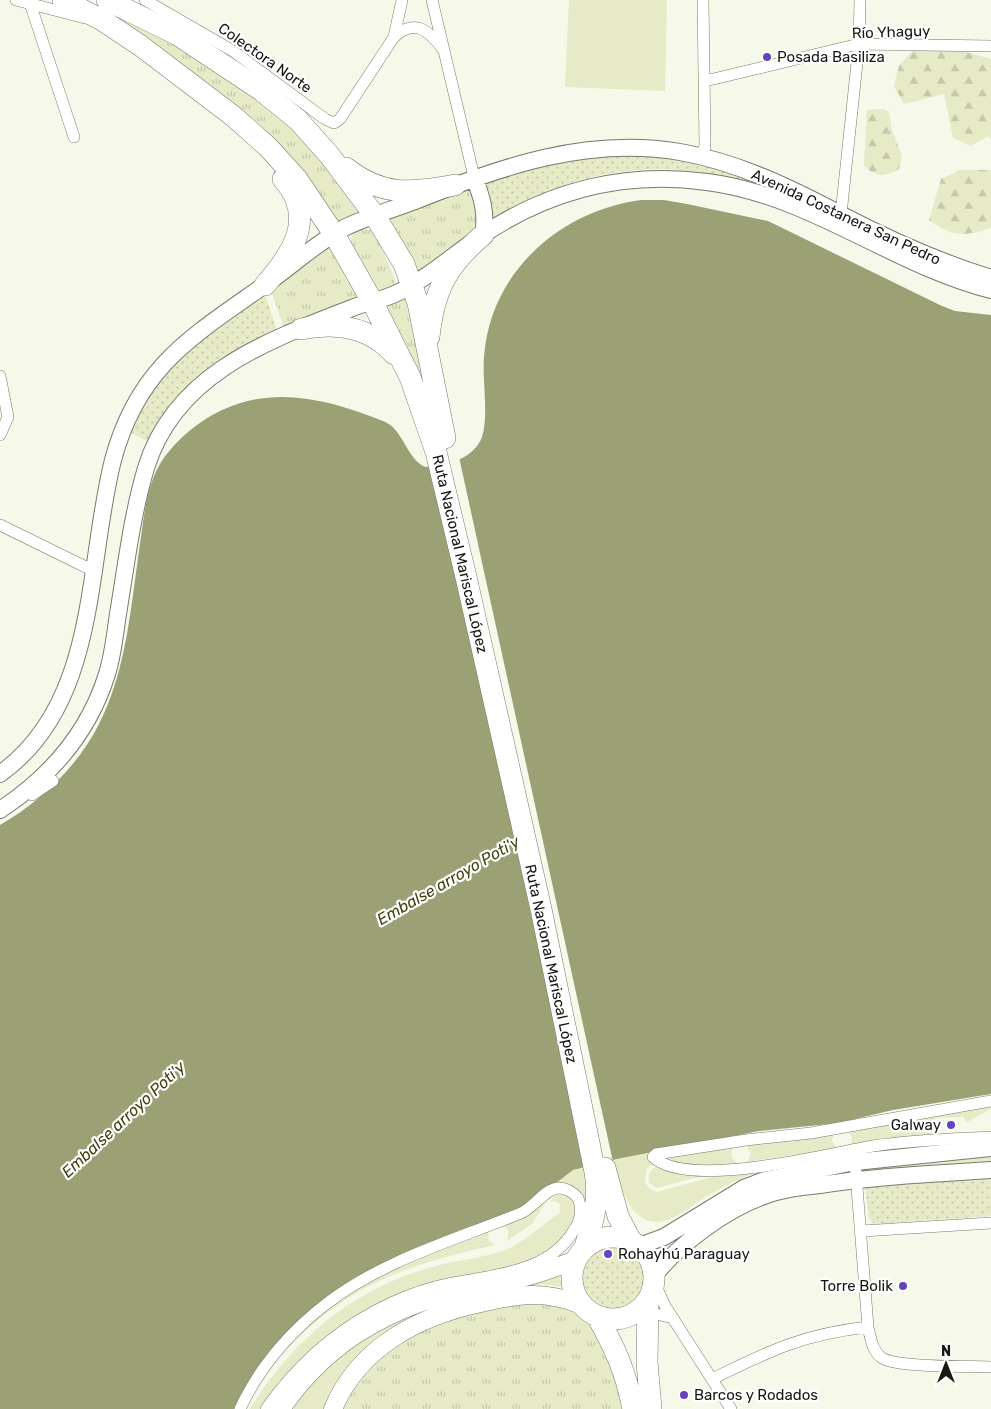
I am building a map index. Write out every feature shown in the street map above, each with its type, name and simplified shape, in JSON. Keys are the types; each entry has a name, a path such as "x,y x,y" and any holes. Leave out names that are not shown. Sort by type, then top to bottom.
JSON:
{"highway":[{"name":"Ruta Nacional Mariscal López","path":"63,0 104,10 178,35 261,90 298,120 330,156 375,216 404,264 402,290 418,304 441,451 600,1171 618,1216 635,1243 648,1255 648,1362 651,1409"},
{"name":"Ruta Nacional Mariscal López","path":"104,10 184,78 234,116 268,148 302,186 334,234 372,301 410,377 441,451"},
{"path":"184,78 197,100 276,172 293,192 300,218 297,240 289,256 265,285"},
{"path":"330,156 360,180 386,189 400,192 416,192 454,185"},
{"path":"427,352 434,307 444,277 462,252 483,235"},
{"path":"301,329 322,325 338,325 365,332 387,346 410,377"},
{"name":"Ruta Nacional Mariscal López","path":"600,1171 596,1203 580,1254 572,1271 572,1283 575,1295 589,1310 615,1345 623,1366 633,1409"},
{"path":"580,1254 596,1240 607,1237 620,1237 635,1243"},
{"path":"589,1310 616,1319 647,1297"}],"main road":[{"name":"Avenida Costanera San Pedro","path":"0,774 27,752 51,721 70,678 83,636 116,449 141,395 160,368 188,338 265,285 334,234 354,224 474,177 544,157 595,148 646,148 700,156 754,173 813,199 921,253 991,278"},
{"path":"474,177 484,204 486,221 483,235"},
{"name":"Avenida Costanera San Pedro","path":"0,810 47,774 73,742 96,703 108,670 142,485 154,448 171,418 199,386 228,363 301,329 402,290 425,277 483,235 529,208 567,192 590,186 643,178 668,178 708,182 763,194 790,204 913,262 991,290"},
{"path":"635,1243 664,1238 753,1184 786,1175 855,1162 991,1148"},
{"path":"647,1297 680,1246 750,1202 782,1190 857,1179 991,1170"},
{"path":"281,1409 299,1384 317,1365 370,1324 430,1299 474,1287 520,1279 580,1254"},
{"path":"333,1409 345,1387 371,1355 401,1331 434,1315 453,1309 531,1294 556,1296 589,1310"}],"street":[{"path":"16,0 31,6 81,18 104,10"},
{"name":"Colectora Norte","path":"145,0 233,51 330,122 338,122 394,37"},
{"path":"394,37 402,0"},
{"path":"432,0 474,177"},
{"path":"700,156 705,147 703,0"},
{"path":"841,214 858,44 860,0"},
{"path":"31,6 74,137"},
{"path":"394,37 403,29 412,27 422,29 433,36 443,49"},
{"name":"Río Yhaguy","path":"705,81 858,44 991,46"},
{"path":"0,376 8,417 0,435"},
{"path":"0,524 94,571"},
{"path":"0,818 53,781"},
{"path":"991,1101 811,1134 746,1140 656,1154 652,1157 677,1167 723,1171 759,1167 873,1146 913,1141 991,1137"},
{"path":"855,1162 862,1231 868,1327 873,1349 883,1359 906,1364 991,1367"},
{"path":"240,1409 258,1376 278,1350 315,1313 348,1288 387,1267 525,1212 554,1189 566,1189 578,1198 581,1215 576,1228 565,1244 543,1261 515,1271 433,1288 375,1311 331,1340 312,1356 266,1409"},
{"path":"862,1231 991,1223"},
{"path":"647,1297 673,1318 731,1409"},
{"path":"647,1297 673,1318"},
{"path":"712,1379 779,1346 828,1331 868,1327"}],"green space":[{"path":"569,0 667,0 665,91 565,87"},
{"path":"110,12 206,63 272,110 303,139 366,212 338,223 200,85 141,35"},
{"path":"913,50 959,50 991,59 991,140 988,136 971,146 953,138 944,94 904,104 894,86 899,66"},
{"path":"883,109 889,112 892,130 902,156 899,169 889,174 881,175 873,173 864,166 867,110"},
{"path":"623,152 703,162 771,185 769,189 720,175 683,170 654,169 626,171 571,183 519,205 493,219 484,181 539,164"},
{"path":"960,170 991,170 991,228 973,233 959,234 945,230 929,220 941,179"},
{"path":"471,184 481,217 479,229 413,278 381,216"},
{"path":"359,229 372,230 375,233 395,279 394,285 389,289 377,289 372,284 351,242 351,237"},
{"path":"335,239 365,300 284,328 270,288"},
{"path":"264,291 277,330 236,351 202,374 173,402 147,441 128,431 166,367"},
{"path":"405,298 426,393 383,306"},
{"path":"991,1104 991,1109 967,1122 962,1117 935,1118 936,1133 851,1145 852,1137 847,1130"},
{"path":"834,1133 832,1141 837,1148 747,1162 751,1154 746,1145"},
{"path":"733,1147 731,1155 737,1164 718,1166 698,1165 660,1157"},
{"path":"652,1152 657,1163 647,1168 645,1182 649,1188 657,1192 716,1176 777,1166 750,1175 724,1187 672,1218 655,1222 645,1219 636,1213 629,1204 619,1182 613,1160"},
{"path":"991,1155 991,1166 864,1173 865,1168"},
{"path":"659,1166 711,1174 656,1188 649,1183 649,1175 652,1170"},
{"path":"584,1167 587,1190 583,1208 581,1200 549,1186 568,1172"},
{"path":"991,1175 991,1216 874,1224 869,1219 865,1187"},
{"path":"551,1194 532,1224 508,1240 508,1230 504,1226"},
{"path":"560,1195 570,1196 578,1210 568,1234 532,1263 447,1282 263,1409 250,1409 285,1361 305,1340 327,1320 351,1303 403,1277 432,1267 510,1248 560,1213 560,1204 554,1201 550,1203 553,1197"},
{"path":"489,1229 488,1239 495,1245 429,1262 372,1284 346,1299 321,1317 272,1365 299,1331 363,1281"},
{"path":"613,1243 626,1246 638,1253 645,1265 648,1278 645,1291 638,1303 626,1310 613,1313 600,1310 588,1303 581,1291 578,1278 581,1265 588,1253 600,1246"},
{"path":"564,1270 567,1288 549,1285 531,1286 442,1306 327,1403 324,1409 286,1409 339,1353 400,1316"},
{"path":"556,1296 597,1316 633,1409 333,1409 345,1387 419,1322"}],"water":[{"name":"Embalse arroyo Poti'y","path":"641,200 664,200 768,221 942,306 955,311 991,315 991,1094 893,1110 838,1123 759,1131 617,1159 573,1170 525,1207 426,1248 312,1312 237,1409 0,1409 0,825 15,816 57,782 80,754 99,724 116,681 122,659 146,503 155,473 172,447 196,426 222,410 242,402 262,398 303,398 343,407 383,421 396,430 413,457 425,467 450,463 466,456 478,445 484,428 484,357 489,326 500,298 515,273 534,251 557,232 583,217 611,206"}],"pier":[{"path":"459,457 613,1162 587,1170 433,464"}],"place":[{"name":"Posada Basiliza","path":"767,57"},
{"name":"Galway","path":"951,1125"},
{"name":"Rohayhú Paraguay","path":"608,1254"},
{"name":"Torre Bolik","path":"903,1286"},
{"name":"Barcos y Rodados","path":"684,1395"}]}
